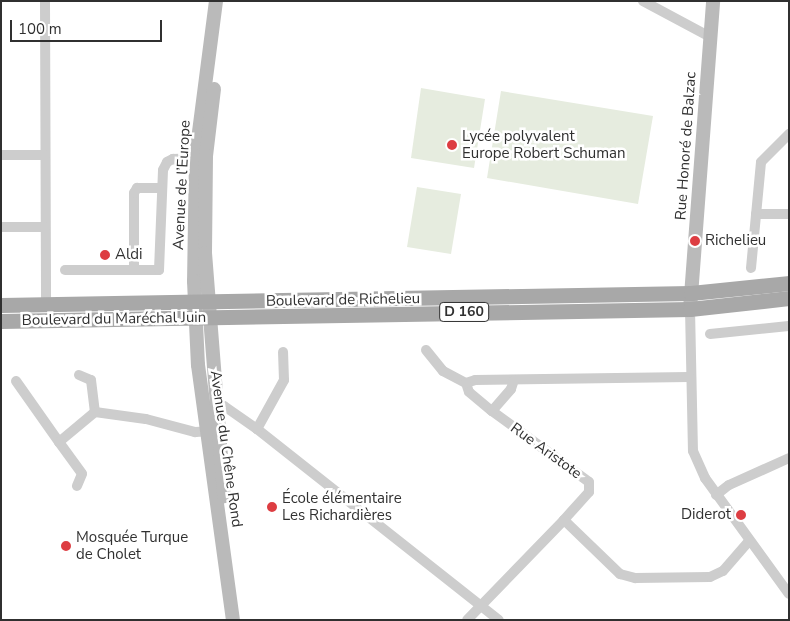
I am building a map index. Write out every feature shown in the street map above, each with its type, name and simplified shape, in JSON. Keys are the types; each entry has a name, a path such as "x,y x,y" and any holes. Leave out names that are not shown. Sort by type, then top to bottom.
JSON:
{"main road":[{"name":"Avenue de l’Europe","path":"203,310 196,161 216,1"},
{"name":"Avenue de l’Europe","path":"203,310 208,282 205,183 225,1"},
{"name":"Rue Honoré de Balzac","path":"691,293 713,1"},
{"name":"Boulevard de Richelieu","path":"174,303 203,310 691,293 789,283"},
{"path":"690,309 691,293"},
{"name":"Boulevard de Richelieu","path":"227,319 690,309 789,298"},
{"name":"Boulevard du Maréchal Juin","path":"1,306 174,303"},
{"name":"Boulevard du Maréchal Juin","path":"1,321 203,310 227,319"},
{"name":"Avenue du Chêne Rond","path":"203,310 232,620"}],"street":[{"path":"45,1 46,305"},
{"path":"643,1 710,37"},
{"path":"751,268 761,162 789,134"},
{"path":"1,155 45,155"},
{"path":"65,270 159,270 162,266 163,170 167,162 173,159 196,161 200,156 201,176 205,183"},
{"path":"134,270 134,193 137,188 162,188"},
{"path":"756,214 789,214"},
{"path":"1,227 45,227"},
{"path":"690,309 689,377 692,451 716,495 789,594"},
{"path":"710,334 789,326"},
{"name":"Rue Aristote","path":"426,350 442,372 466,383 469,392 492,411 589,482 589,492 467,620"},
{"path":"257,429 284,380 283,352"},
{"path":"79,375 91,380 95,412"},
{"path":"466,383 514,380 689,377"},
{"path":"492,411 511,389 514,380"},
{"path":"16,381 82,474 77,486"},
{"path":"211,408 224,406 257,429 499,620"},
{"path":"59,442 95,412 146,419 186,430 214,431"},
{"path":"716,495 729,485 789,458"},
{"path":"564,520 620,574 635,578 710,577 723,571 749,541"}],"shaded area":[{"path":"421,88 485,99 474,168 411,158"},
{"path":"501,91 653,116 638,204 487,178"},
{"path":"417,187 461,194 451,254 407,247"}],"place":[{"name":"Lycée polyvalent Europe Robert Schuman","path":"452,145"},
{"name":"Richelieu","path":"695,241"},
{"name":"Aldi","path":"105,255"},
{"name":"École élémentaire Les Richardières","path":"272,507"},
{"name":"Diderot","path":"741,515"},
{"name":"Mosquée Turque de Cholet","path":"66,546"}]}
